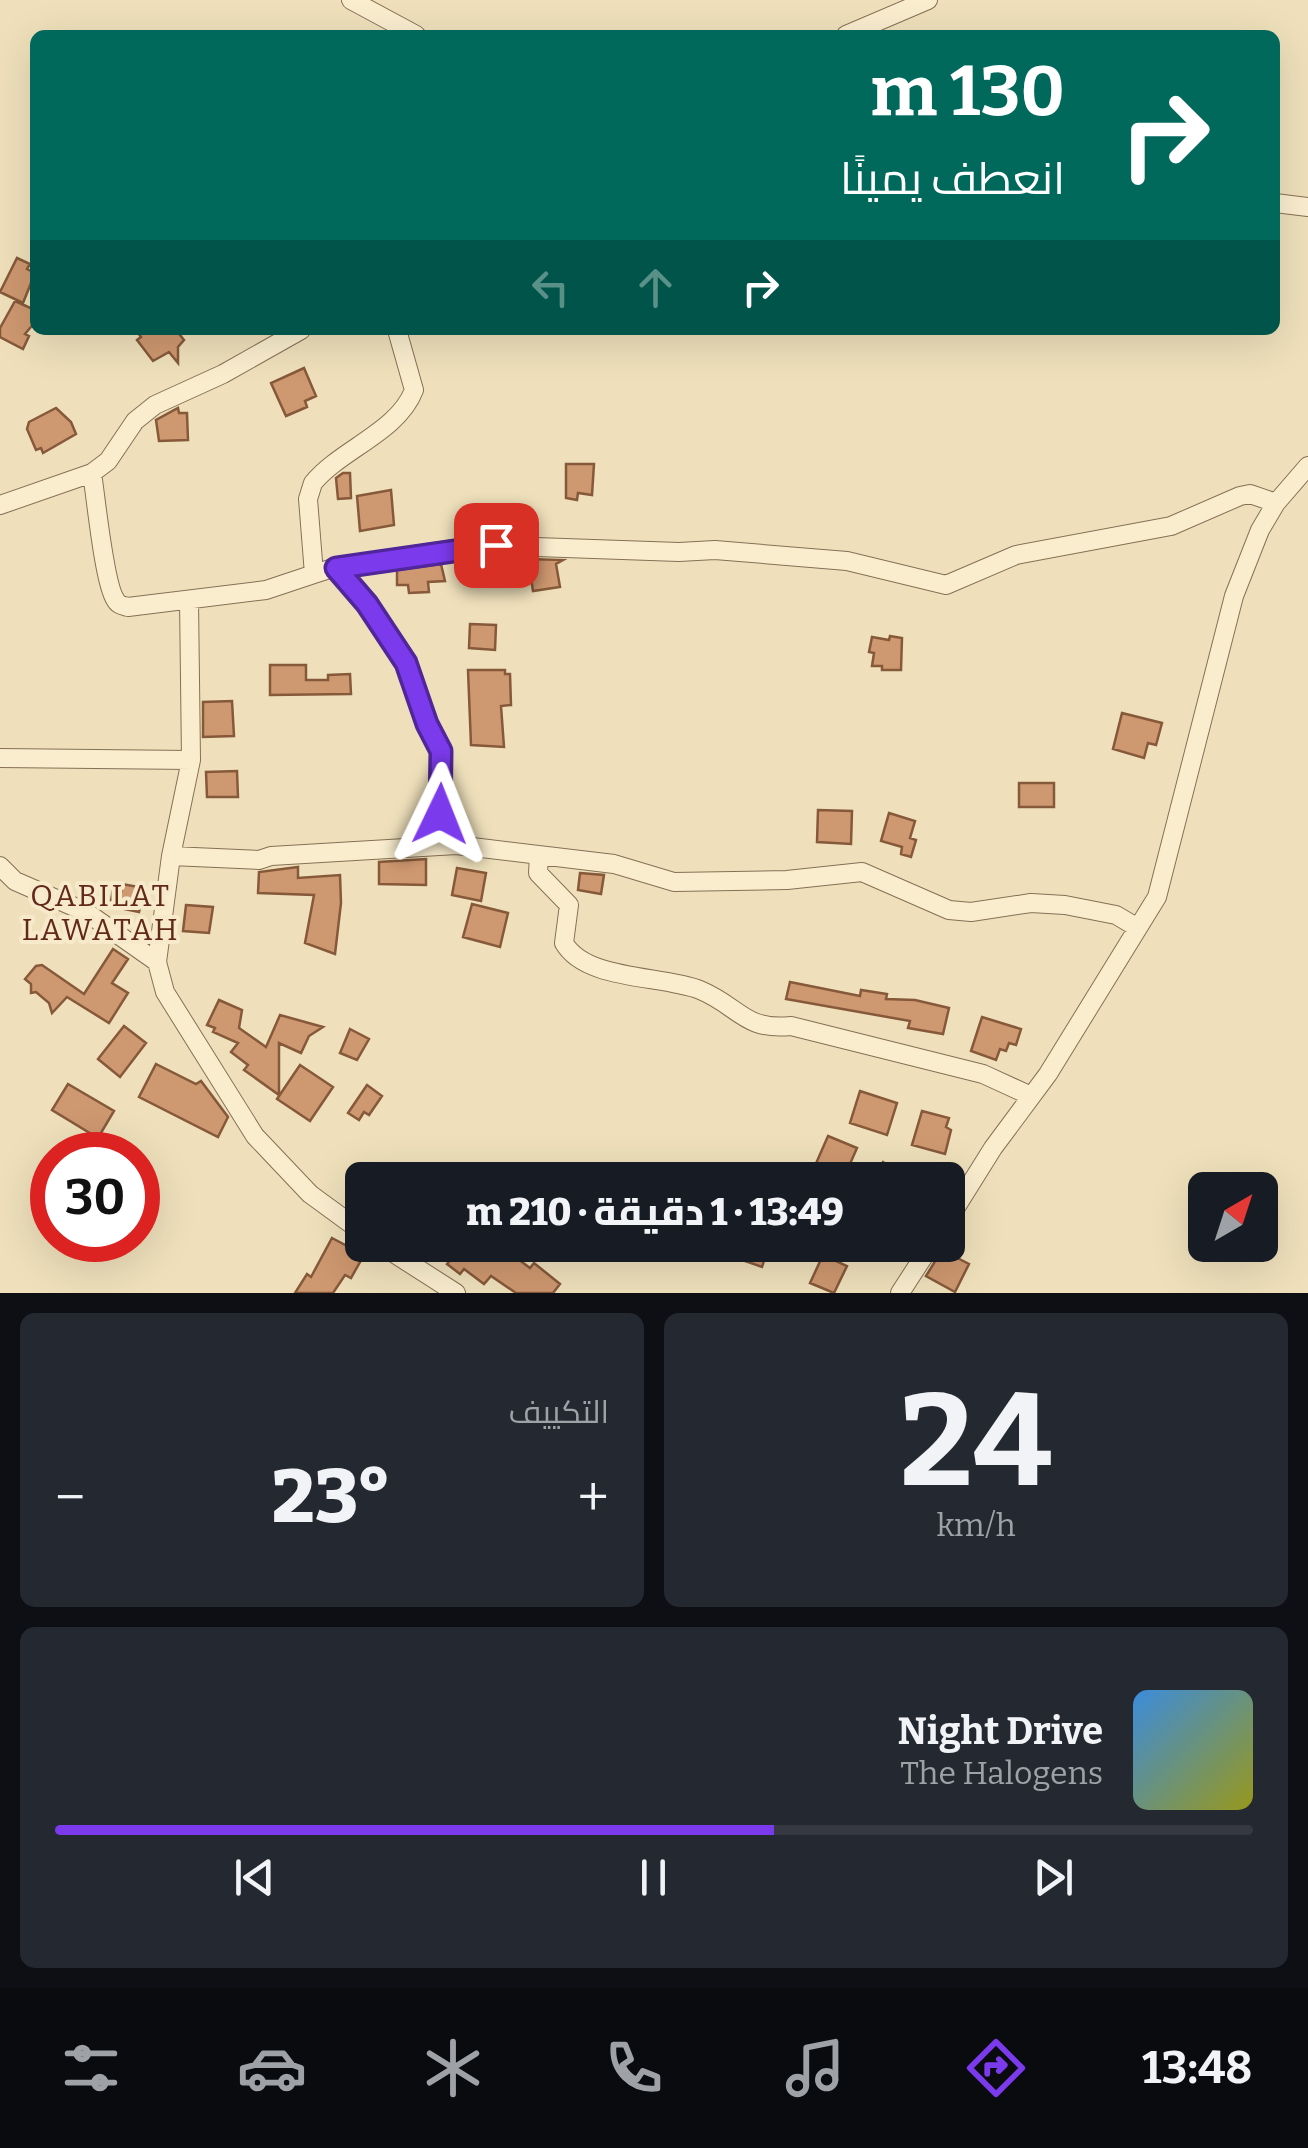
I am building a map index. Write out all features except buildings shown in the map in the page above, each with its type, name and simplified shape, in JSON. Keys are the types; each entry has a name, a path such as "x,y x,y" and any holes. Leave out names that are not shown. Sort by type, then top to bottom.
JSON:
{"street":[{"path":"351,0 407,30"},
{"path":"858,30 928,0"},
{"path":"1280,204 1308,207"},
{"path":"0,505 92,473 108,461 134,421 156,405 292,335"},
{"path":"314,574 308,499 313,484 411,399 414,390 398,335"},
{"path":"965,1195 1048,1074 1161,884 1234,596 1260,530 1276,502 1308,466"},
{"path":"92,473 114,598 128,608 280,588 336,568 480,545 715,550 847,561 946,585 1016,554 1172,526 1240,496 1250,494 1276,502"},
{"path":"336,568 367,604 406,663 427,724 441,751 438,846"},
{"path":"188,600 191,760 157,962 164,992 254,1136 310,1194 345,1220"},
{"path":"0,758 191,760"},
{"path":"172,856 259,860 271,856 474,846 614,864 674,882 773,881 862,872 949,910 971,912 1050,904 1114,915 1138,928"},
{"path":"539,855 538,873 569,905 564,943 586,962 700,990 762,1028 791,1026 983,1074 1031,1096"},
{"path":"0,866 15,881 86,912 157,962"},
{"path":"408,1262 456,1293"},
{"path":"900,1293 920,1262"}],"district":[{"name":"QABILAT LAWATAH","path":"101,913"}],"route":[{"path":"440,814 441,751 427,724 406,663 367,604 336,568 496,545"}]}
